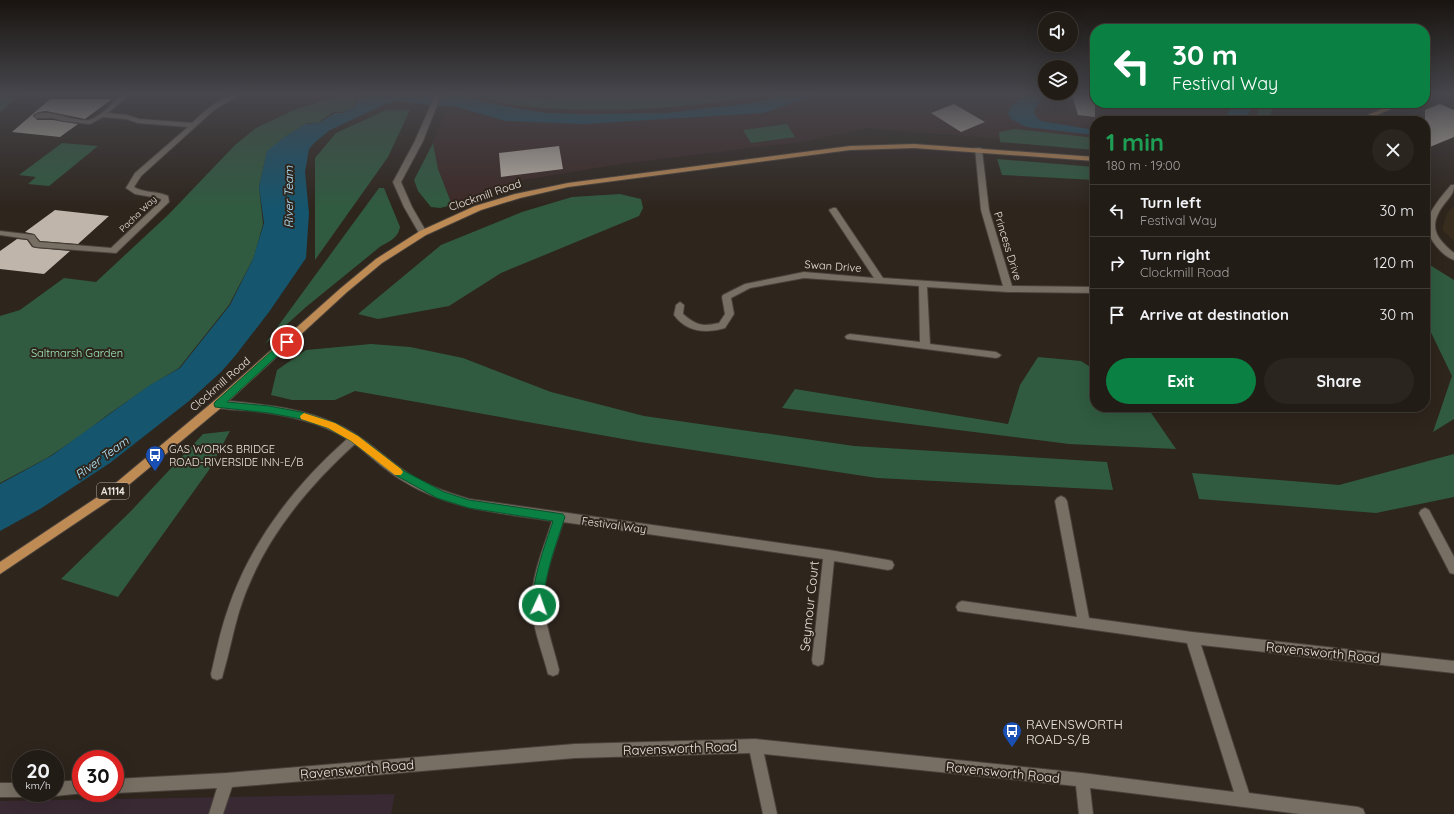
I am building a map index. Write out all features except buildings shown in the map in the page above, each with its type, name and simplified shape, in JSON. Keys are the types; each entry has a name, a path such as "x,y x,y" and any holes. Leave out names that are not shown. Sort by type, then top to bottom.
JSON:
{"main road":[{"name":"Clockmill Road","path":"0,568 109,495 218,404 344,290 379,261 423,232 463,214 495,202 568,185 850,148 914,146 1090,159"}],"street":[{"name":"Pacha Way","path":"0,233 32,237 36,244 113,251 164,202 165,198 160,195 133,191 130,188 132,183 138,175 184,133"},
{"path":"421,133 412,154 398,179 398,187 423,232"},
{"name":"Princess Drive","path":"978,150 985,210 1008,289 1090,290"},
{"path":"1454,187 1433,214 1430,226 1436,240 1454,257"},
{"path":"833,210 881,281"},
{"name":"Swan Drive","path":"680,306 678,315 688,324 704,330 722,326 730,314 726,297 748,286 804,275 1008,289"},
{"path":"922,284 925,346"},
{"path":"850,337 996,354"},
{"name":"Festival Way","path":"218,404 269,409 332,425 355,438 400,474 441,495 469,504 888,564"},
{"path":"217,674 233,612 247,576 266,538 286,509 307,483 332,457 355,438"},
{"path":"1061,501 1084,623"},
{"path":"1425,513 1454,569"},
{"path":"553,670 540,615 538,596 541,579 560,517"},
{"name":"Seymour Court","path":"818,660 829,555"},
{"name":"Ravensworth Road","path":"962,607 1192,638 1454,667"},
{"path":"1192,638 1244,800"},
{"path":"755,746 770,814"},
{"name":"Ravensworth Road","path":"124,786 227,780 575,751 755,746 1082,780 1358,814"},
{"path":"216,814 227,780"},
{"path":"1082,780 1086,814"},
{"path":"0,790 12,790"}],"shaded area":[{"path":"437,133 843,133 801,142 620,164 523,180 452,205 438,169 433,143"},
{"path":"930,133 1090,133 1090,146"},
{"path":"1454,206 1454,241 1442,230 1447,213"},
{"path":"395,794 391,814 0,814 0,801 64,802 64,800 72,800 72,802 124,802 124,799"}],"green space":[{"name":"Saltmarsh Garden","path":"250,133 291,133 267,152 259,187 263,224 254,257 229,305 179,368 151,385 47,458 0,483 0,316 20,310 64,278 96,282 169,214 235,145"},
{"path":"336,133 399,133 388,157 315,260 315,158"},
{"path":"745,133 793,133 795,137 751,143"},
{"path":"999,133 1050,133 1090,137 1090,150 1000,142"},
{"path":"62,143 98,146 49,186 28,184 36,177 19,175"},
{"path":"433,143 438,169 452,205 440,208 431,207 418,191 414,180"},
{"path":"997,159 1090,167 1090,180 1002,175"},
{"path":"379,188 384,188 400,227 397,234 393,239 381,246 306,307 265,344"},
{"path":"620,194 641,199 643,208 639,216 501,273 449,306 378,319 358,314 441,245 522,212 572,197"},
{"path":"1430,265 1454,280 1454,419 1433,432 1452,376 1430,330"},
{"path":"371,344 410,347 463,358 551,392 644,416 854,446 1107,462 1113,490 877,478 640,442 355,391 335,400 292,400 271,395 277,370 306,350"},
{"path":"1038,357 1081,361 1090,367 1090,412 1150,412 1176,449 1069,444 782,408 795,389 1008,424 1020,385"},
{"path":"230,431 209,470 118,597 61,579 131,511 203,434"},
{"path":"1454,454 1454,497 1376,513 1199,499 1192,473 1339,485"}],"water":[{"name":"River Team","path":"291,133 326,133 309,149 305,172 309,213 306,258 269,312 221,372 189,401 110,463 40,509 0,531 0,484 51,456 150,385 180,368 230,305 253,259 264,223 259,187 267,151"}],"slow traffic":[{"path":"304,416 332,425 355,438 398,472"}],"place":[{"name":"GAS WORKS BRIDGE ROAD-RIVERSIDE INN-E/B","path":"155,472"},
{"name":"RAVENSWORTH ROAD-S/B","path":"1012,748"}],"route":[{"path":"287,342 218,404 269,409 332,425 355,438 400,474 441,495 469,504 560,517 541,579 538,596 539,605"}]}
